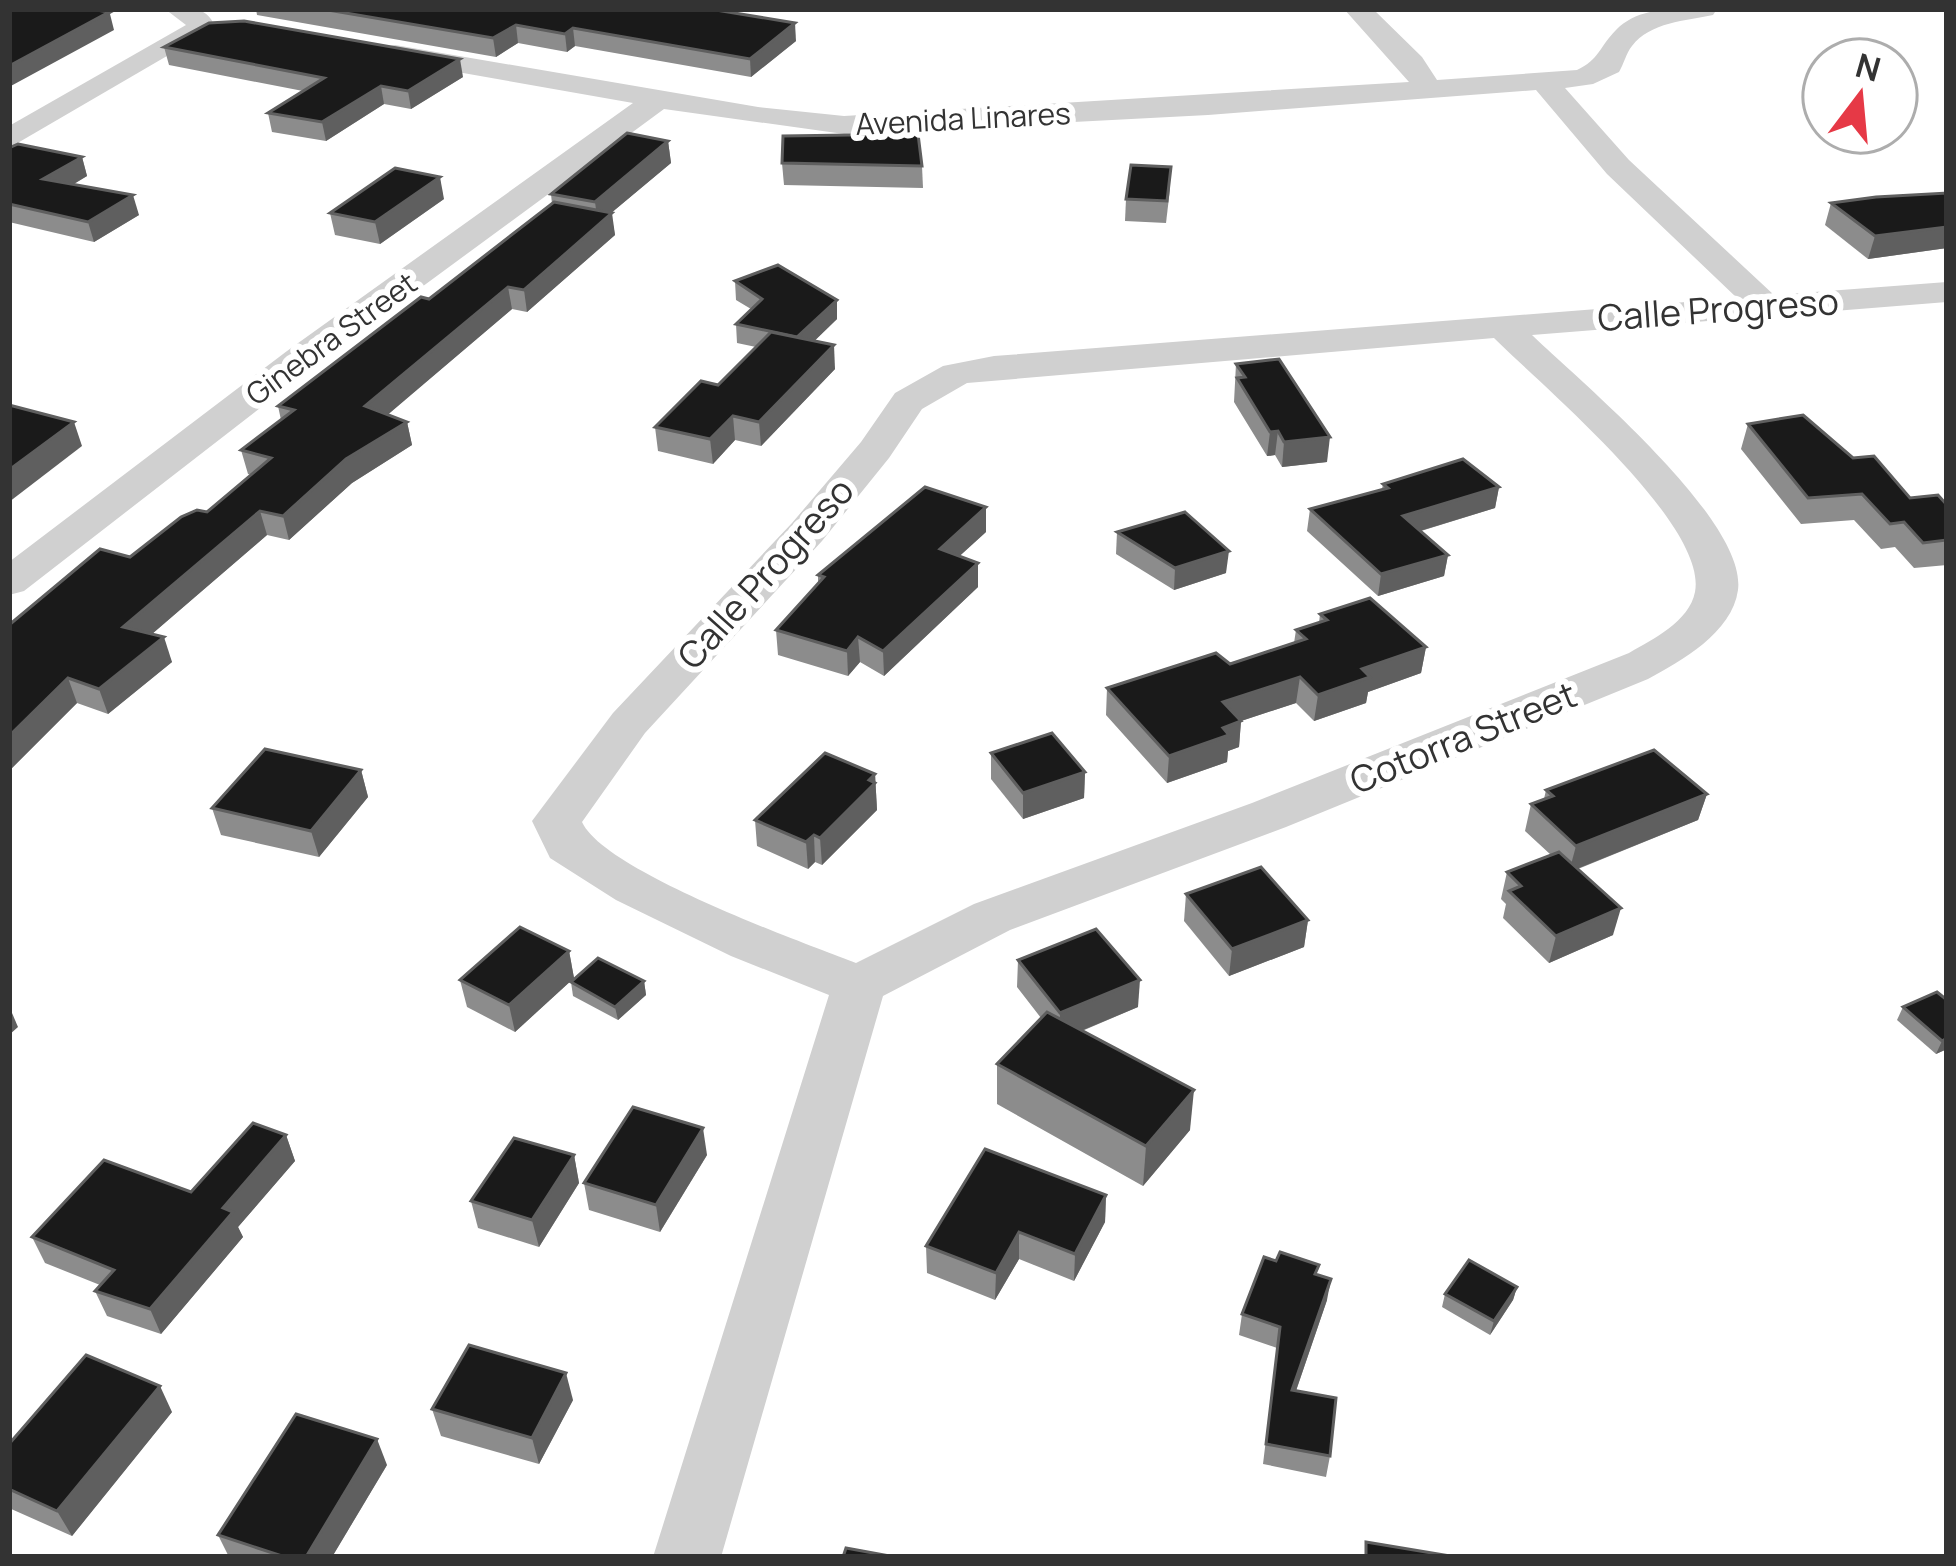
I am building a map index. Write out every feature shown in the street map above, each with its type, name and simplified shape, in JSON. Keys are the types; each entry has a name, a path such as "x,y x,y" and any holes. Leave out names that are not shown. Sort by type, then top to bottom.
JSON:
{"street":[{"path":"1358,9 1412,63 1428,90"},
{"name":"Avenida Linares","path":"363,48 795,121 878,125 1582,78 1609,66 1613,47 1629,29 1703,9"},
{"path":"9,139 201,20"},
{"path":"1544,82 1618,167 1763,304"},
{"name":"Ginebra Street","path":"9,582 300,359 658,99"},
{"name":"Calle Progreso","path":"860,985 750,943 634,888 568,846 557,821 616,738 807,532 875,450 908,401 956,374 994,367 1947,292"},
{"name":"Cotorra Street","path":"860,985 992,917 1269,815 1632,669 1664,653 1704,619 1718,587 1712,549 1687,510 1501,325"},
{"path":"687,1557 860,985"}],"building":[{"path":"9,9 90,9 109,12 9,66"},
{"path":"322,9 710,9 795,23 750,59 573,28 565,34 516,25 493,38"},
{"path":"244,21 460,59 408,91 381,86 322,122 268,113 324,78 164,47 209,23"},
{"path":"627,133 668,141 595,202 551,194"},
{"path":"918,134 922,166 782,163 783,136"},
{"path":"18,144 82,157 43,179 133,195 88,222 9,204 9,148"},
{"path":"1131,165 1171,167 1167,201 1126,199"},
{"path":"395,168 440,177 375,222 330,213"},
{"path":"1947,193 1947,227 1875,236 1831,203 1876,197"},
{"path":"554,202 612,213 524,290 508,287 365,406 407,422 346,459 283,516 260,511 123,627 164,637 99,689 68,678 9,736 9,625 100,549 130,557 181,517 197,510 207,512 271,458 241,450 294,410 278,406 421,297 429,299"},
{"path":"778,265 837,300 797,337 736,324 762,299 735,281"},
{"path":"771,332 834,345 759,422 733,416 710,439 655,427 701,381 718,385"},
{"path":"1279,359 1330,437 1284,442 1278,431 1270,432 1237,378 1245,377 1236,364"},
{"path":"9,405 74,422 9,470"},
{"path":"1803,415 1853,458 1874,456 1910,498 1938,495 1947,505 1947,540 1923,543 1904,522 1890,524 1862,494 1808,498 1748,424"},
{"path":"1463,459 1499,487 1403,516 1448,555 1381,574 1310,509 1388,488 1383,484"},
{"path":"925,487 986,507 940,549 978,563 883,651 858,637 847,651 776,630 824,577 818,575"},
{"path":"1185,512 1229,551 1175,568 1117,532"},
{"path":"1370,598 1426,647 1362,669 1370,677 1318,695 1300,677 1223,702 1241,721 1223,728 1229,735 1169,756 1107,688 1216,653 1230,664 1306,639 1296,630 1327,620 1320,614"},
{"path":"1052,733 1085,772 1023,793 991,753"},
{"path":"265,749 361,770 311,831 212,808"},
{"path":"1654,750 1707,794 1576,846 1531,804 1553,796 1546,790"},
{"path":"825,753 875,774 869,780 875,783 820,838 814,835 806,842 755,820"},
{"path":"1559,852 1621,908 1556,936 1509,891 1521,886 1507,872"},
{"path":"1261,867 1308,920 1232,949 1186,894"},
{"path":"520,927 569,951 509,1005 460,980"},
{"path":"1096,929 1140,980 1060,1013 1018,960"},
{"path":"598,958 644,981 615,1007 571,982"},
{"path":"1937,992 1947,1000 1947,1038 1942,1041 1903,1007"},
{"path":"1047,1012 1194,1090 1146,1146 997,1064"},
{"path":"633,1107 703,1128 656,1205 584,1183"},
{"path":"253,1123 286,1135 223,1208 233,1212 150,1309 95,1291 114,1270 32,1237 104,1160 191,1192"},
{"path":"514,1138 574,1155 532,1220 471,1201"},
{"path":"985,1149 1106,1195 1075,1254 1019,1232 996,1273 926,1246"},
{"path":"1280,1252 1319,1265 1315,1274 1331,1279 1292,1390 1336,1398 1330,1456 1266,1444 1280,1327 1242,1314 1264,1257 1276,1261"},
{"path":"1469,1260 1517,1287 1494,1321 1445,1294"},
{"path":"469,1345 566,1373 532,1438 432,1409"},
{"path":"86,1355 160,1386 57,1511 9,1489 9,1444"},
{"path":"296,1414 377,1439 306,1557 285,1557 218,1535"},
{"path":"1366,1542 1456,1557 1366,1557"},
{"path":"846,1548 895,1557 843,1557"}]}
